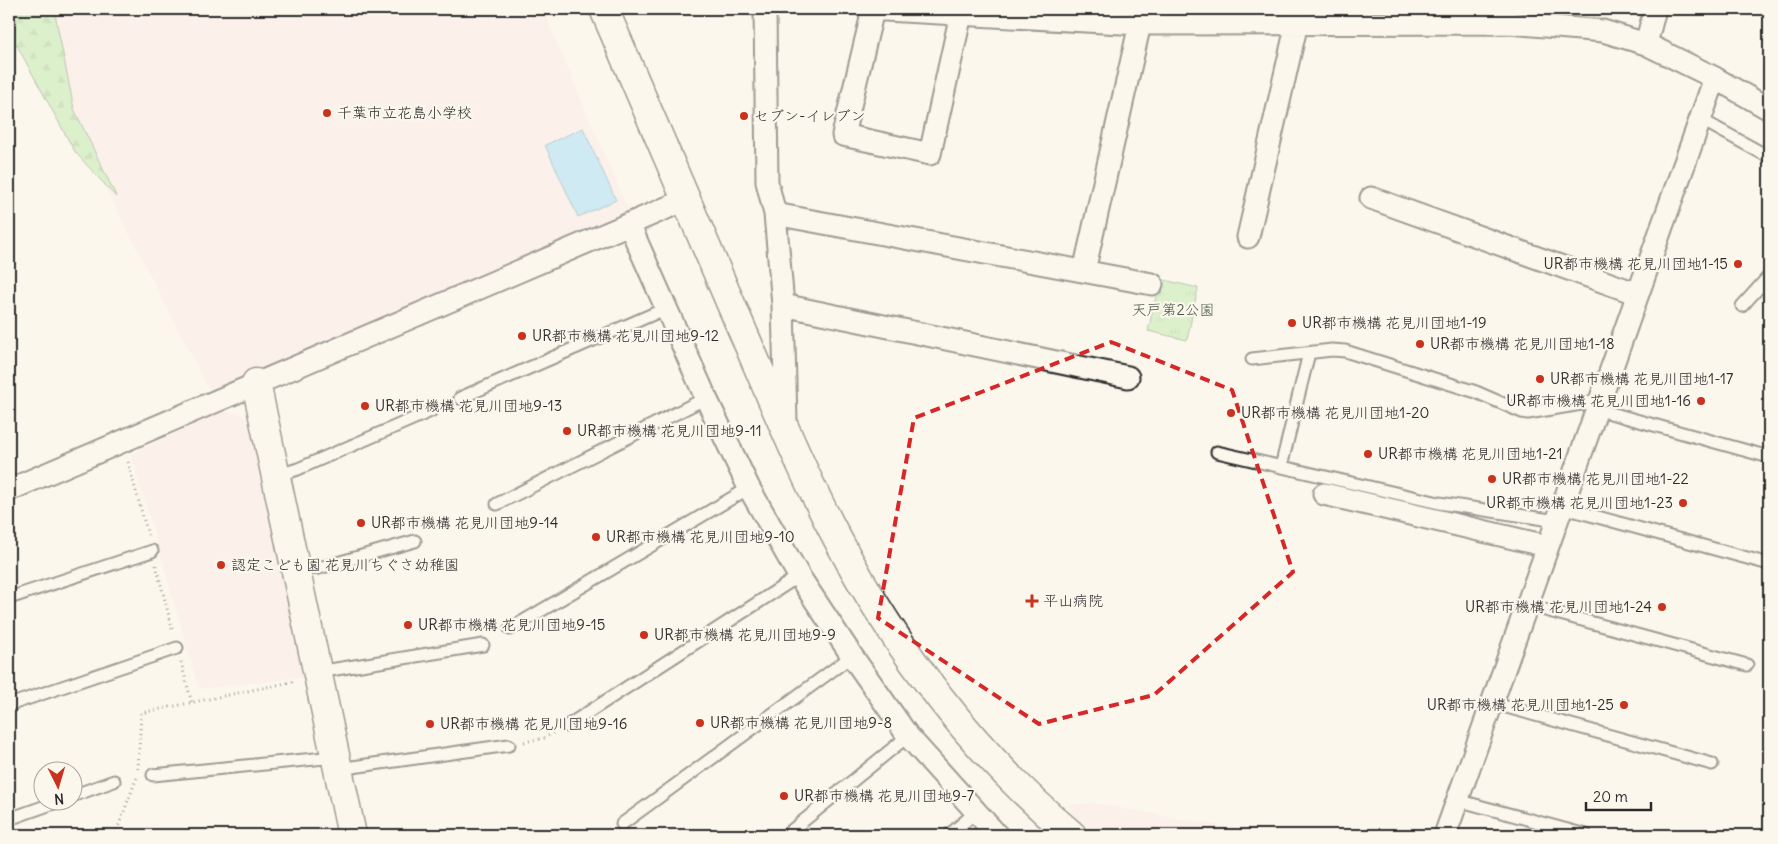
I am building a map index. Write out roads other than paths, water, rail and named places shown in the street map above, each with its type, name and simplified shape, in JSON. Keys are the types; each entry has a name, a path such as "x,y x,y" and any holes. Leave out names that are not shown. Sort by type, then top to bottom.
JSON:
{"street":[{"path":"604,9 685,200 786,429 837,538 893,633 951,713 1011,778 1072,835"},
{"path":"764,9 767,182 775,214 783,305 786,429"},
{"path":"960,14 930,154 844,135 870,9 960,14 1140,24 1509,23 1603,31 1646,44 1714,78 1769,109"},
{"path":"1646,44 1655,9"},
{"path":"1248,237 1297,23"},
{"path":"1084,271 1140,24"},
{"path":"1444,835 1714,78"},
{"path":"1371,198 1638,294"},
{"path":"9,490 685,200"},
{"path":"775,214 1152,284"},
{"path":"629,224 706,398 749,488 799,576 908,736 997,835"},
{"path":"783,305 1128,376"},
{"path":"256,383 352,835"},
{"path":"1324,494 1547,546"}],"lane":[{"path":"1700,119 1769,157"},
{"path":"1742,306 1769,276"},
{"path":"460,398 667,308"},
{"path":"1252,359 1332,350 1355,353 1476,392 1522,412 1528,413 1598,405 1769,457"},
{"path":"1281,467 1309,353"},
{"path":"497,504 706,398"},
{"path":"276,476 298,469 431,411"},
{"path":"1217,452 1439,503 1559,514 1769,564"},
{"path":"510,629 749,488"},
{"path":"296,570 320,568 415,541"},
{"path":"9,598 152,551"},
{"path":"567,726 799,576"},
{"path":"1527,605 1747,665"},
{"path":"318,674 483,645"},
{"path":"9,705 177,648"},
{"path":"622,824 852,656"},
{"path":"1492,704 1712,764"},
{"path":"786,835 908,736"},
{"path":"153,775 337,763 510,745"},
{"path":"82,792 114,781"},
{"path":"1457,800 1586,835"},
{"path":"9,818 32,810"},
{"path":"949,835 976,812"}],"water":[{"path":"583,128 616,200 578,217 545,145"}],"place":[{"name":"千葉市立花島小学校","path":"327,113"},
{"name":"セブン-イレブン","path":"744,116"},
{"name":"UR都市機構 花見川団地1-15","path":"1738,264"},
{"name":"UR都市機構 花見川団地1-19","path":"1292,323"},
{"name":"UR都市機構 花見川団地9-12","path":"522,336"},
{"name":"UR都市機構 花見川団地1-18","path":"1420,344"},
{"name":"UR都市機構 花見川団地1-17","path":"1540,379"},
{"name":"UR都市機構 花見川団地1-16","path":"1701,401"},
{"name":"UR都市機構 花見川団地9-13","path":"365,406"},
{"name":"UR都市機構 花見川団地1-20","path":"1231,413"},
{"name":"UR都市機構 花見川団地9-11","path":"567,431"},
{"name":"UR都市機構 花見川団地1-21","path":"1368,454"},
{"name":"UR都市機構 花見川団地1-22","path":"1492,479"},
{"name":"UR都市機構 花見川団地1-23","path":"1683,503"},
{"name":"UR都市機構 花見川団地9-14","path":"361,523"},
{"name":"UR都市機構 花見川団地9-10","path":"596,537"},
{"name":"認定こども園 花見川ちぐさ幼稚園","path":"221,565"},
{"name":"平山病院","path":"1032,601"},
{"name":"UR都市機構 花見川団地1-24","path":"1662,607"},
{"name":"UR都市機構 花見川団地9-15","path":"408,625"},
{"name":"UR都市機構 花見川団地9-9","path":"644,635"},
{"name":"UR都市機構 花見川団地1-25","path":"1624,705"},
{"name":"UR都市機構 花見川団地9-8","path":"700,723"},
{"name":"UR都市機構 花見川団地9-16","path":"430,724"},
{"name":"UR都市機構 花見川団地9-7","path":"784,796"}],"park label":[{"name":"天戸第2公園","path":"1173,310"}]}
